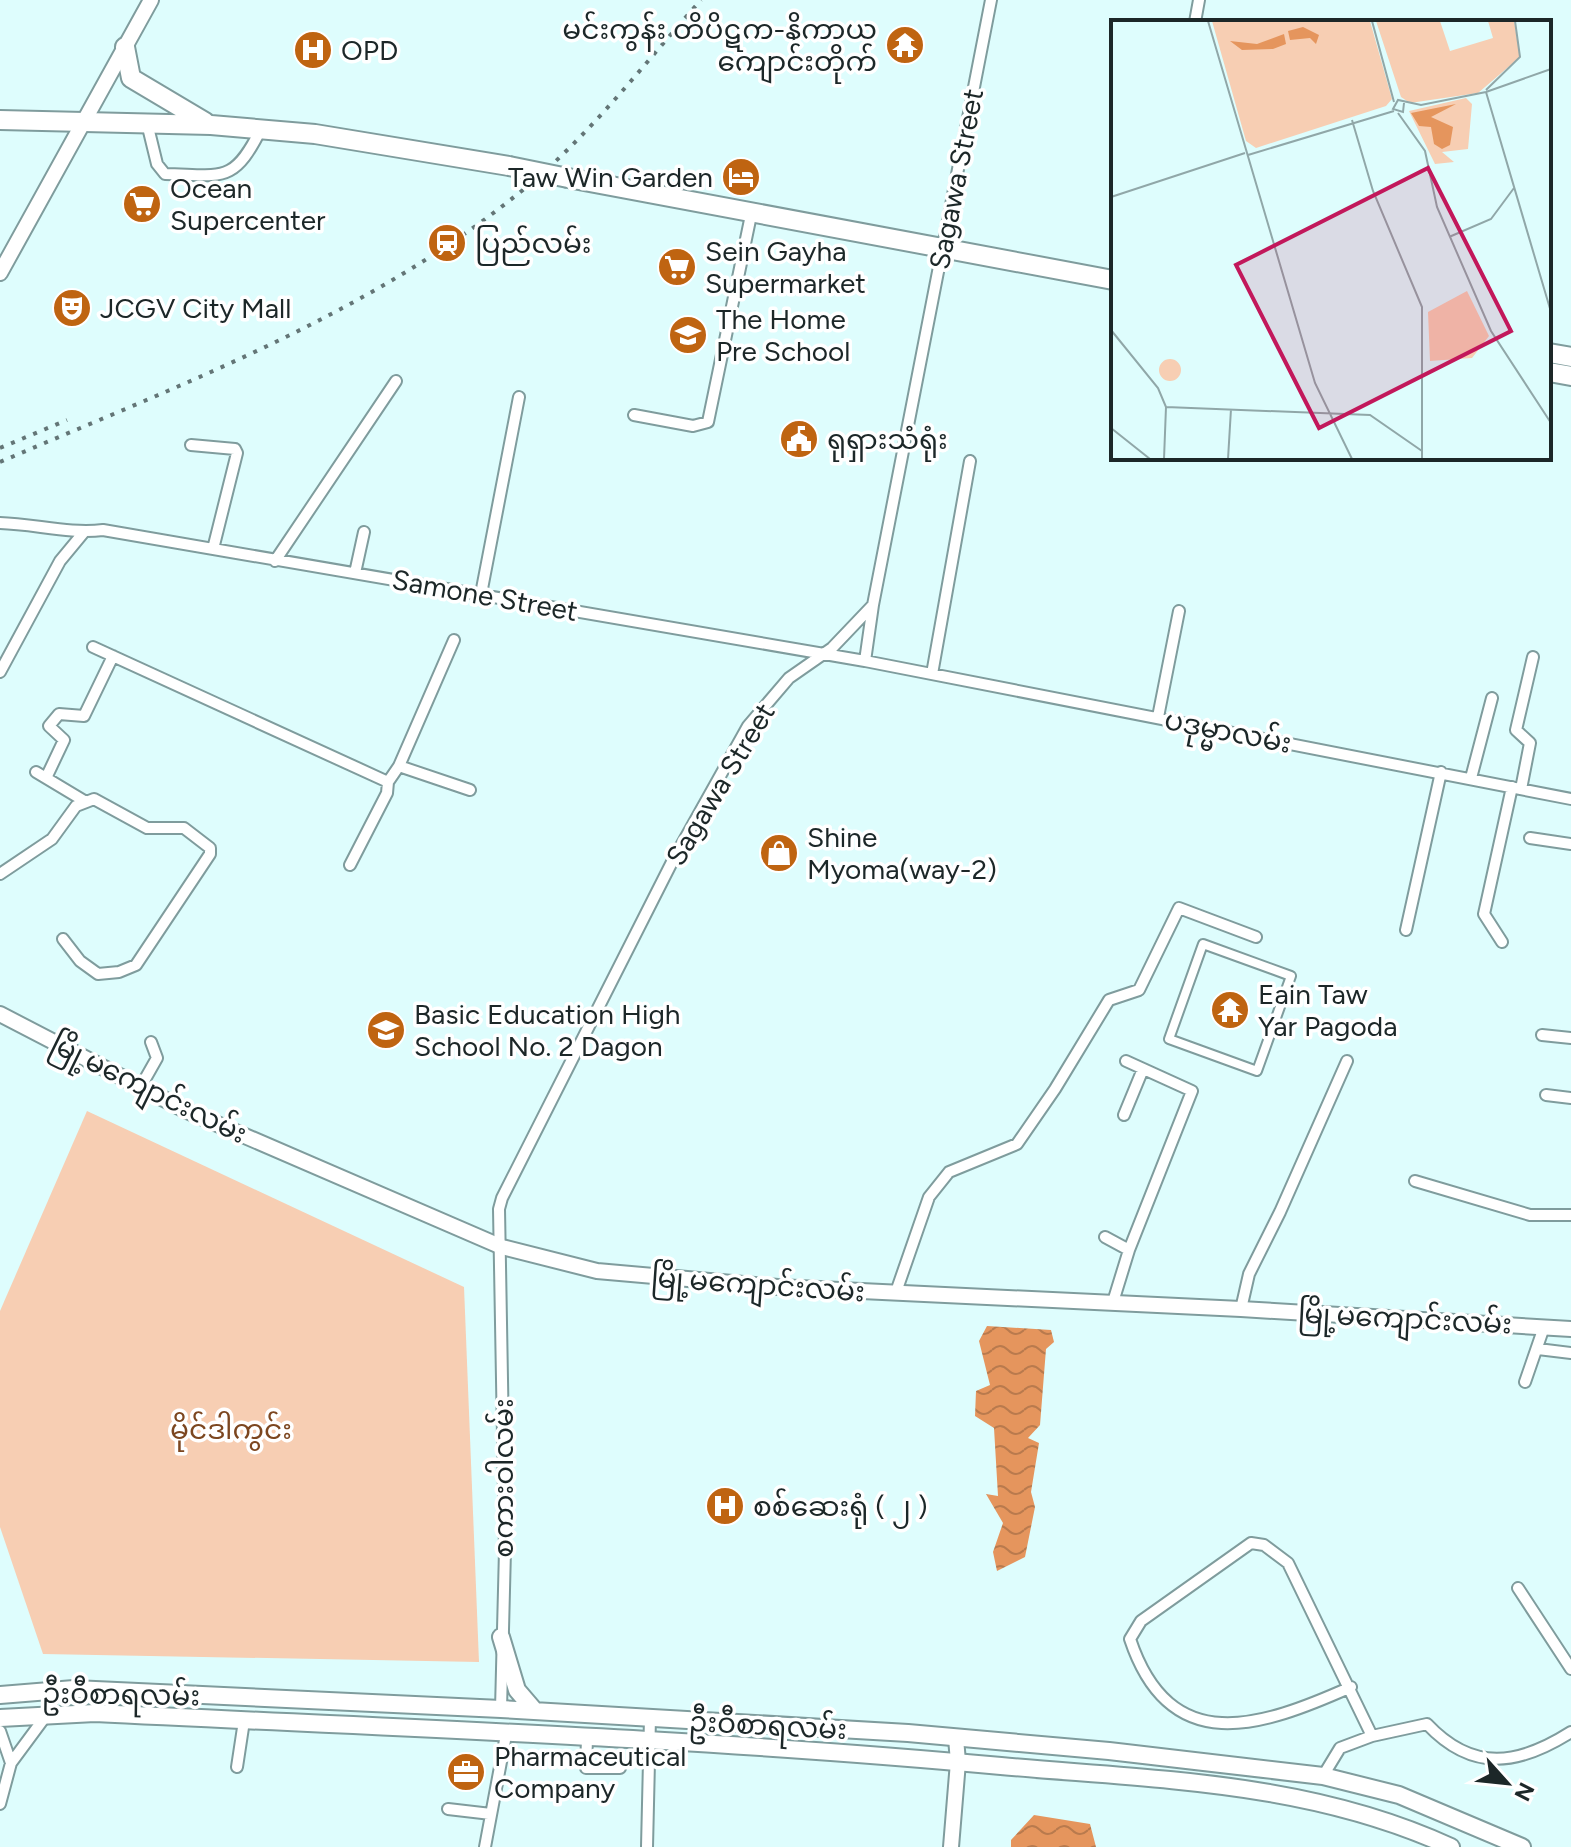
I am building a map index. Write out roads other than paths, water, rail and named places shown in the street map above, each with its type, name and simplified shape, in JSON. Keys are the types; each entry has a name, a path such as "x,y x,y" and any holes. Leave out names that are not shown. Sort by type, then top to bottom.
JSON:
{"highway":[{"path":"125,47 131,78 149,92 211,125"},
{"path":"0,120 211,125 366,141 1111,280"},
{"path":"1551,353 1571,357"},
{"path":"1551,372 1571,376"}],"main road":[{"path":"0,273 151,0"},
{"name":"မြို့မကျောင်းလမ်း","path":"0,1014 140,1088 502,1247 597,1271 666,1279 1557,1328"},
{"path":"1557,1328 1571,1318"},
{"path":"501,1637 517,1690 535,1711"},
{"name":"ဦးဝီစာရလမ်း","path":"0,1695 55,1691 135,1692 501,1709 1080,1748 1327,1777 1399,1795 1516,1846"},
{"path":"135,1692 135,1715"},
{"path":"244,1721 245,1697"},
{"name":"ဦးဝီစာရလမ်း","path":"0,1718 48,1713 135,1715 808,1750 958,1762 1248,1788 1363,1812 1451,1847"},
{"path":"808,1750 810,1728"},
{"path":"951,1847 958,1762 956,1738"},
{"path":"1077,1773 1080,1748"},
{"path":"1325,1802 1327,1777"}],"street":[{"name":"Sagawa Street","path":"502,1247 499,1209 502,1198 672,862 748,726 789,678 826,653 873,605 991,0"},
{"path":"1195,20 1199,0"},
{"path":"147,123 157,164 165,174 226,174 241,165 261,129"},
{"path":"634,415 693,426 708,422 751,215"},
{"path":"275,561 396,381"},
{"path":"481,594 519,397"},
{"path":"191,445 235,449 237,453 213,549"},
{"path":"932,674 970,461"},
{"name":"Samone Street","path":"0,523 32,524 84,532 103,530 885,665"},
{"path":"0,672 60,561 84,532"},
{"path":"355,573 364,532"},
{"path":"865,661 873,605"},
{"path":"1158,717 1179,611"},
{"path":"350,865 387,793 388,782 399,766 454,640"},
{"path":"93,647 388,782"},
{"path":"86,802 41,775 64,740 49,726 57,715 81,717 87,713 113,656"},
{"path":"1502,942 1484,914 1530,743 1516,730 1533,657"},
{"name":"ပဒုမ္မာလမ်း","path":"885,665 1571,799"},
{"path":"1471,778 1492,698"},
{"path":"399,766 470,790"},
{"path":"1406,930 1441,772"},
{"path":"0,874 52,839 76,806 94,799 147,828 184,828 211,851 136,965 98,974 80,961 63,939"},
{"path":"1530,838 1571,844"},
{"path":"896,1292 929,1197 937,1183 949,1172 1017,1144 1055,1089 1109,1000 1139,990 1179,908 1256,937"},
{"path":"1203,944 1291,976 1257,1071 1169,1039 1203,944"},
{"path":"1542,1035 1571,1038"},
{"path":"140,1088 157,1058 151,1042"},
{"path":"1113,1302 1129,1250 1192,1096 1188,1088 1126,1061"},
{"path":"1241,1309 1249,1274 1347,1061"},
{"path":"1124,1115 1143,1069"},
{"path":"1546,1095 1571,1098"},
{"path":"1415,1181 1530,1215 1571,1215"},
{"path":"1105,1237 1129,1250"},
{"name":"စကားဝါလမ်း","path":"501,1709 505,1550 502,1247"},
{"path":"1525,1382 1538,1349 1557,1328"},
{"path":"1538,1349 1571,1353"},
{"path":"1351,1687 1311,1705 1249,1723 1209,1724 1166,1701 1135,1655 1130,1639 1141,1621 1251,1543 1264,1545 1288,1563 1351,1687 1372,1736"},
{"path":"1518,1588 1571,1669"},
{"path":"0,1804 11,1763 48,1713 55,1691"},
{"path":"647,1847 650,1718"},
{"path":"237,1767 244,1721"},
{"path":"1327,1777 1340,1748 1372,1736 1427,1724 1452,1746 1496,1759 1518,1759 1570,1737"},
{"path":"0,1731 11,1763"},
{"path":"485,1847 506,1735"},
{"path":"587,1739 586,1768 620,1768"},
{"path":"448,1809 491,1814"}],"water":[{"path":"987,1326 1051,1330 1054,1342 1046,1349 1040,1425 1028,1438 1039,1443 1031,1492 1035,1507 1025,1557 997,1571 993,1552 1003,1523 986,1494 998,1496 994,1428 975,1416 976,1391 990,1385 979,1341"},
{"path":"1034,1815 1090,1824 1096,1847 1011,1847 1011,1840"}],"railway":[{"path":"0,462 266,346 394,279 456,240 514,197 565,152 701,0"},
{"path":"0,448 67,420"}],"place":[{"name":"မင်းကွန်း တိပိဋက-နိကာယ ကျောင်းတိုက်","path":"905,45"},
{"name":"OPD","path":"313,50"},
{"name":"Taw Win Garden","path":"741,177"},
{"name":"Ocean Supercenter","path":"142,204"},
{"name":"ပြည်လမ်း","path":"447,243"},
{"name":"Sein Gayha Supermarket","path":"677,267"},
{"name":"JCGV City Mall","path":"72,308"},
{"name":"The Home Pre School","path":"688,335"},
{"name":"ရုရှားသံရုံး","path":"799,439"},
{"name":"Shine Myoma(way-2)","path":"779,853"},
{"name":"Eain Taw Yar Pagoda","path":"1230,1010"},
{"name":"Basic Education High School No. 2 Dagon","path":"386,1030"},
{"name":"စစ်ဆေးရုံ ( ၂ )","path":"725,1506"},
{"name":"Pharmaceutical Company","path":"466,1772"}],"park label":[{"name":"မိုင်ဒါကွင်း","path":"231,1429"}]}
